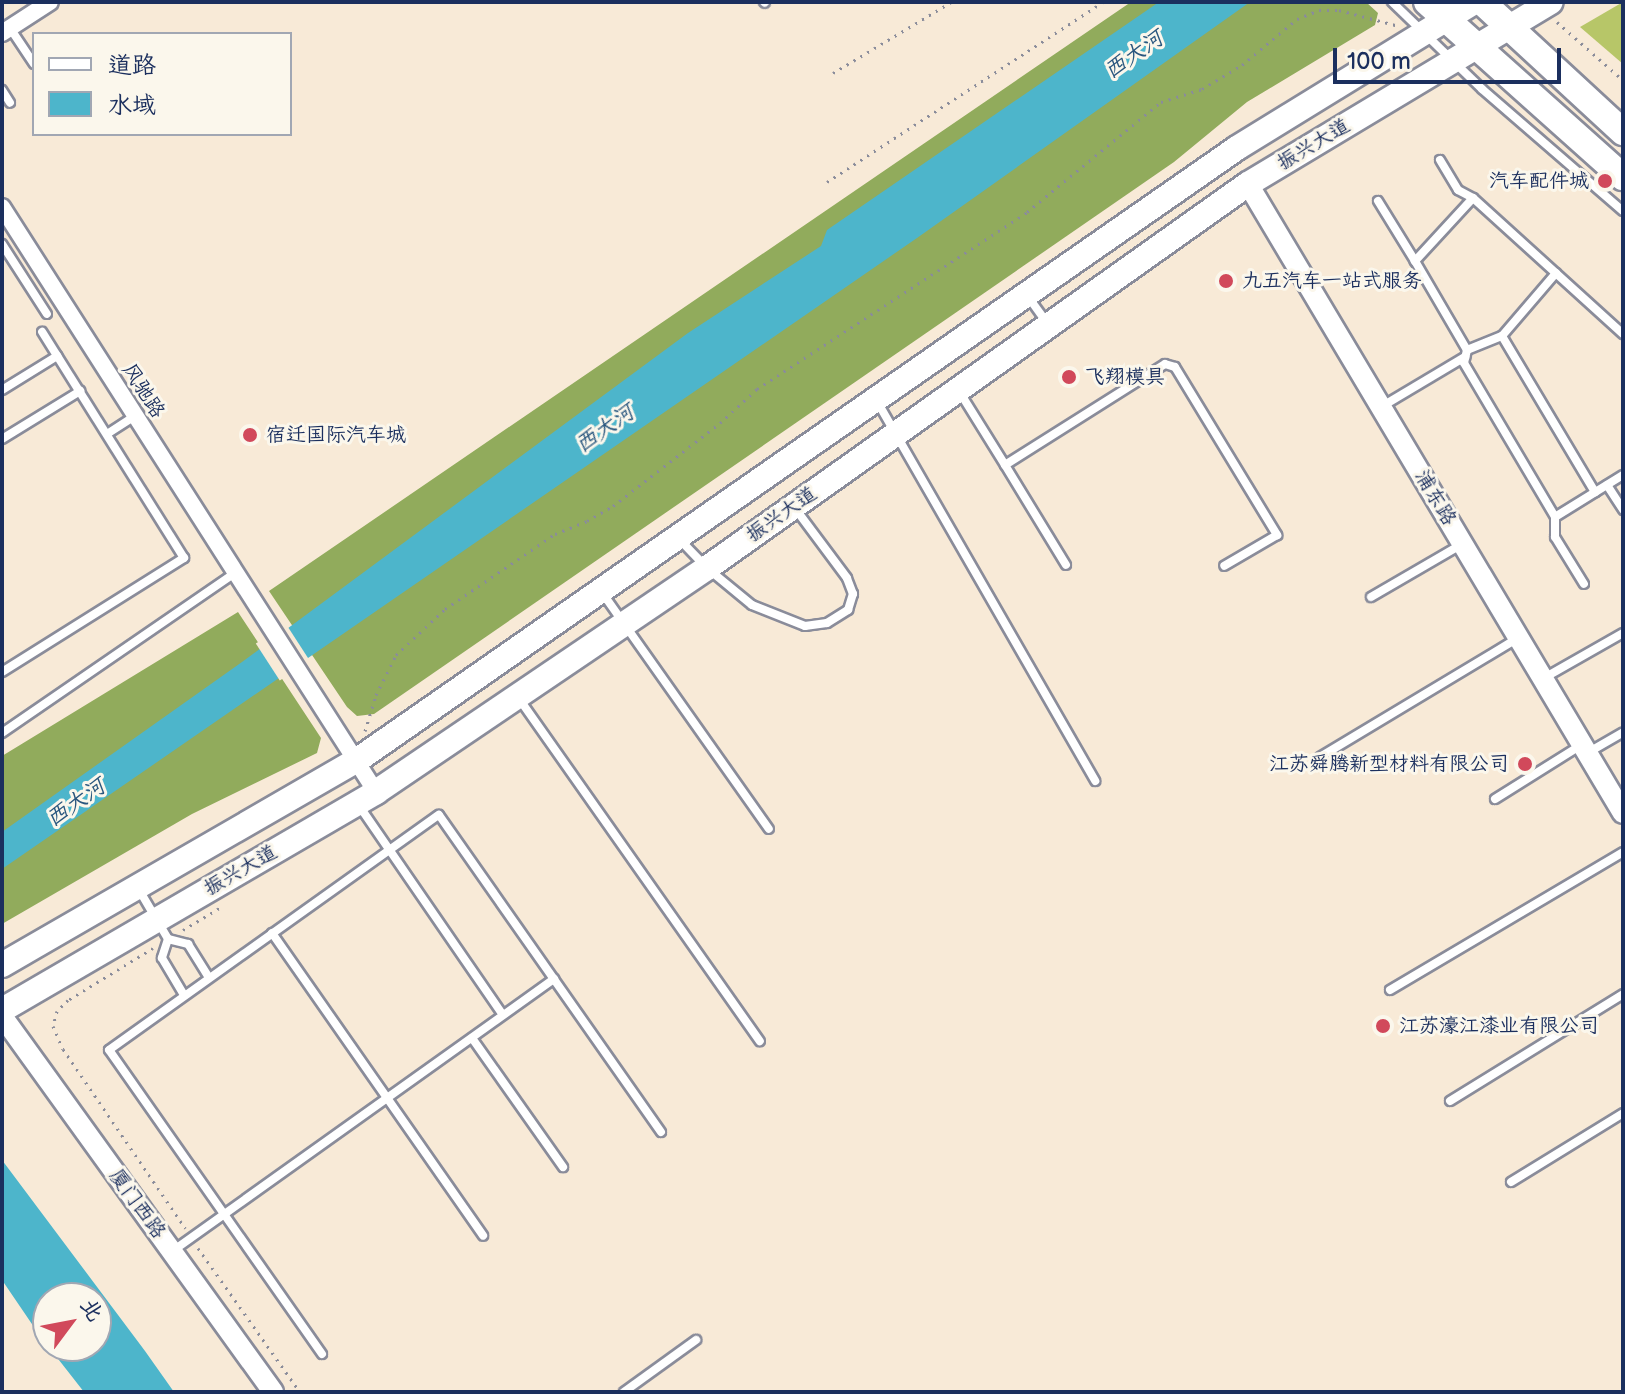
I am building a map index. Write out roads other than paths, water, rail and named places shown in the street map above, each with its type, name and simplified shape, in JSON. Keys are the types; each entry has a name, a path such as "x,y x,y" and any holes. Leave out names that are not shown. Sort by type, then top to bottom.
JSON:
{"main road":[{"name":"振兴大道","path":"2,965 356,761 1237,148 1433,18 1474,2"},
{"path":"1482,2 1623,132"},
{"name":"振兴大道","path":"2,1013 162,930 367,797 707,568 1248,184 1546,5"},
{"path":"1433,18 1477,47 1623,177"}],"street":[{"path":"6,30 50,2"},
{"name":"浦东路","path":"1248,184 1623,813"},
{"name":"风驰路","path":"2,207 356,761 367,797"},
{"name":"厦门西路","path":"2,1013 273,1392"}],"lane":[{"path":"1392,2 1433,18 1454,60 1623,211"},
{"path":"6,30 32,62"},
{"path":"2,90 10,103"},
{"path":"1440,160 1458,190 1473,198 1623,334"},
{"path":"1415,261 1473,198"},
{"path":"1378,201 1466,353 1464,363 1555,517 1555,537 1584,584"},
{"path":"2,244 47,314"},
{"path":"1381,407 1466,353 1502,336 1556,273"},
{"path":"1026,295 1050,326"},
{"path":"2,672 184,558 42,332"},
{"path":"1502,336 1595,492"},
{"path":"2,390 57,356"},
{"path":"1005,465 1165,364 1175,367 1277,535 1224,566"},
{"path":"959,390 1066,565"},
{"path":"2,439 80,391"},
{"path":"876,399 1095,781"},
{"path":"107,434 135,416"},
{"path":"1555,517 1623,475"},
{"path":"1607,485 1623,510"},
{"path":"678,537 707,568 752,605 792,623 805,626 827,623 848,610 853,594 847,578 794,506"},
{"path":"1371,597 1462,544"},
{"path":"2,733 235,573"},
{"path":"601,591 769,829"},
{"path":"1543,679 1623,633"},
{"path":"1320,757 1519,638"},
{"path":"518,696 760,1041"},
{"path":"1495,799 1585,749 1623,732"},
{"path":"367,797 390,849 503,1015"},
{"path":"322,1354 109,1050 439,815 661,1132"},
{"path":"1390,990 1623,852"},
{"path":"137,887 162,930 162,958 184,995"},
{"path":"162,930 188,944 209,977"},
{"path":"272,933 483,1236"},
{"path":"172,1252 554,979"},
{"path":"1450,1101 1623,994"},
{"path":"472,1038 563,1167"},
{"path":"1511,1182 1623,1113"},
{"path":"624,1392 696,1340"}],"water":[{"name":"西大河","path":"1159,2 1250,2 917,238 2,869 2,832 242,662 688,333 821,246 827,230"},
{"path":"2,1160 93,1282 32,1282 32,1324 2,1280"},
{"path":"112,1307 174,1392 84,1392 61,1362 112,1362"}],"place":[{"name":"汽车配件城","path":"1605,181"},
{"name":"九五汽车一站式服务","path":"1226,281"},
{"name":"飞翔模具","path":"1069,377"},
{"name":"宿迁国际汽车城","path":"250,435"},
{"name":"江苏舜腾新型材料有限公司","path":"1525,764"},
{"name":"江苏濠江漆业有限公司","path":"1383,1026"}]}
